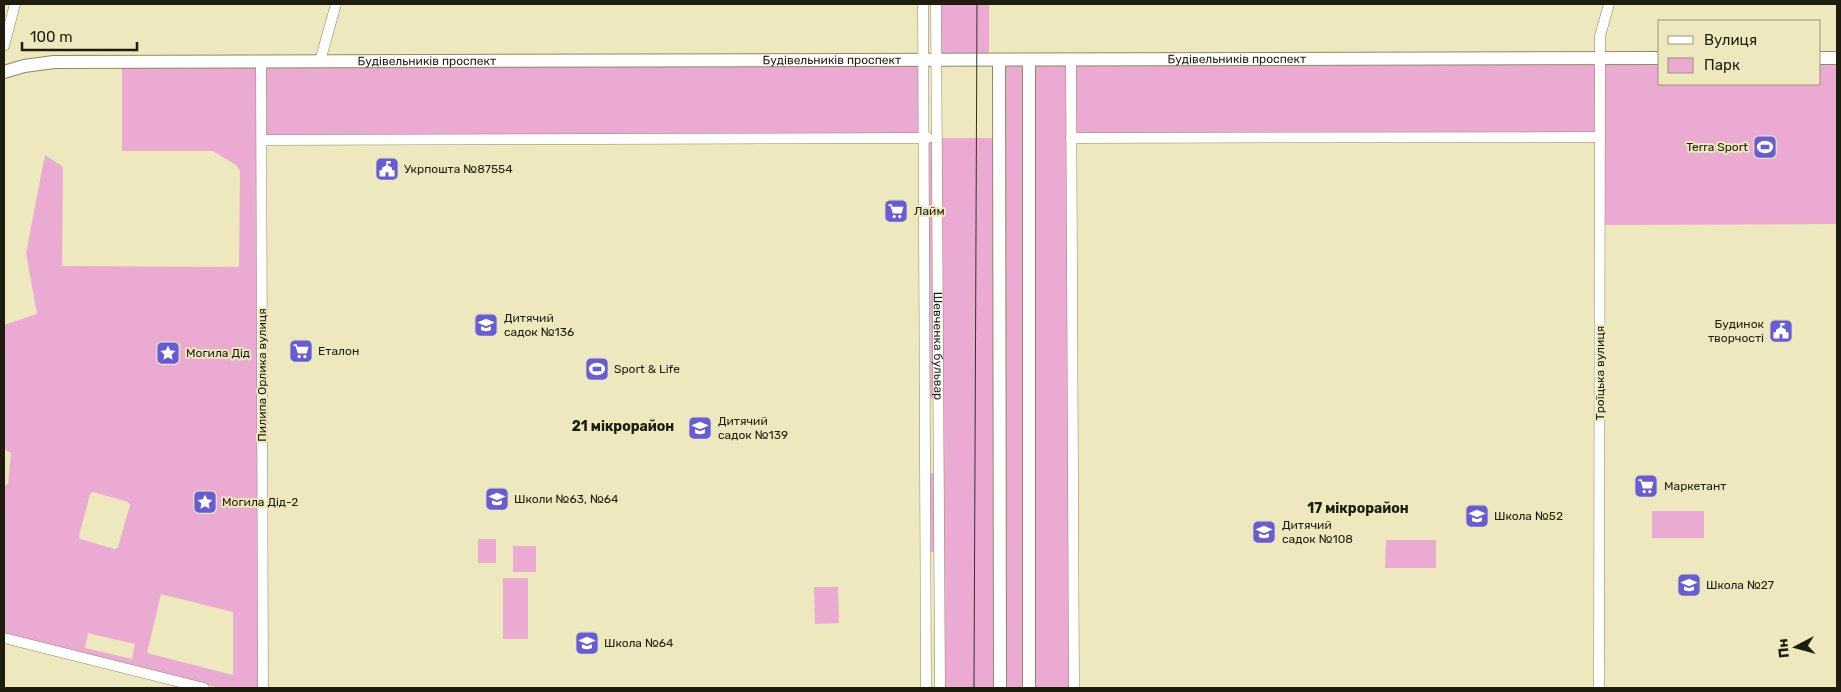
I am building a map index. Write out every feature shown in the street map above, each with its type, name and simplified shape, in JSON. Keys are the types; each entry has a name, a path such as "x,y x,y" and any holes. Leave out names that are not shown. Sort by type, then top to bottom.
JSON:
{"main road":[{"name":"Будівельників проспект","path":"4,72 24,66 54,62 1658,58"},
{"path":"1821,58 1837,58"},
{"path":"1000,60 1000,688"},
{"path":"1029,60 1029,688"}],"street":[{"path":"4,46 15,4"},
{"path":"320,61 336,4"},
{"name":"Шевченка бульвар","path":"923,4 936,138 940,688"},
{"name":"Шевченка бульвар","path":"926,688 923,138 929,60 936,4"},
{"name":"Троїцька вулиця","path":"1600,688 1600,36 1609,4"},
{"path":"1071,60 1074,688"},
{"name":"Пилипа Орлика вулиця","path":"262,61 263,688"},
{"path":"1071,138 1600,137"},
{"path":"262,140 936,138"},
{"path":"926,555 939,555"},
{"path":"4,638 204,688"}],"green space":[{"path":"940,4 989,4 989,55 940,55"},
{"path":"1595,62 1595,133 1076,134 1076,64"},
{"path":"1658,62 1658,85 1821,85 1821,62 1837,62 1837,224 1604,225 1604,63"},
{"path":"918,64 918,135 266,137 266,66"},
{"path":"1003,64 1025,64 1025,688 1004,688"},
{"path":"1033,64 1067,64 1069,688 1033,688"},
{"path":"257,65 259,688 220,688 4,634 4,486 8,484 11,453 4,449 4,325 37,314 26,253 45,155 63,167 62,266 239,267 240,171 236,165 213,151 122,151 122,66","holes":["93,492 128,502 130,505 118,547 115,549 80,539 79,536 90,494","161,594 233,612 233,675 147,653","88,633 135,644 132,659 85,648"]},
{"path":"940,138 995,138 996,688 944,688"},
{"path":"925,141 933,141 934,398 927,398"},
{"path":"935,473 936,552 928,552 928,474"},
{"path":"1652,511 1704,511 1704,538 1652,538"},
{"path":"478,539 496,539 496,563 478,563"},
{"path":"1386,540 1436,540 1436,568 1385,568"},
{"path":"513,546 536,546 536,572 513,572"},
{"path":"503,578 528,578 528,639 503,639"},
{"path":"814,587 838,587 839,623 815,624"}],"tram line":[{"path":"974,688 977,4"}],"place":[{"name":"Terra Sport","path":"1765,147"},
{"name":"Укрпошта №87554","path":"387,169"},
{"name":"Лайм","path":"896,211"},
{"name":"Дитячий садок №136","path":"486,325"},
{"name":"Будинок творчості","path":"1781,331"},
{"name":"Еталон","path":"301,351"},
{"name":"Могила Дiд","path":"168,353"},
{"name":"Sport & Life","path":"597,369"},
{"name":"Дитячий садок №139","path":"700,428"},
{"name":"Маркетант","path":"1646,486"},
{"name":"Школи №63, №64","path":"497,499"},
{"name":"Могила Дiд-2","path":"205,502"},
{"name":"Школа №52","path":"1477,516"},
{"name":"Дитячий садок №108","path":"1264,532"},
{"name":"Школа №27","path":"1689,585"},
{"name":"Школа №64","path":"587,643"}],"district":[{"name":"21 мікрорайон","path":"623,426"},
{"name":"17 мікрорайон","path":"1358,508"}]}
